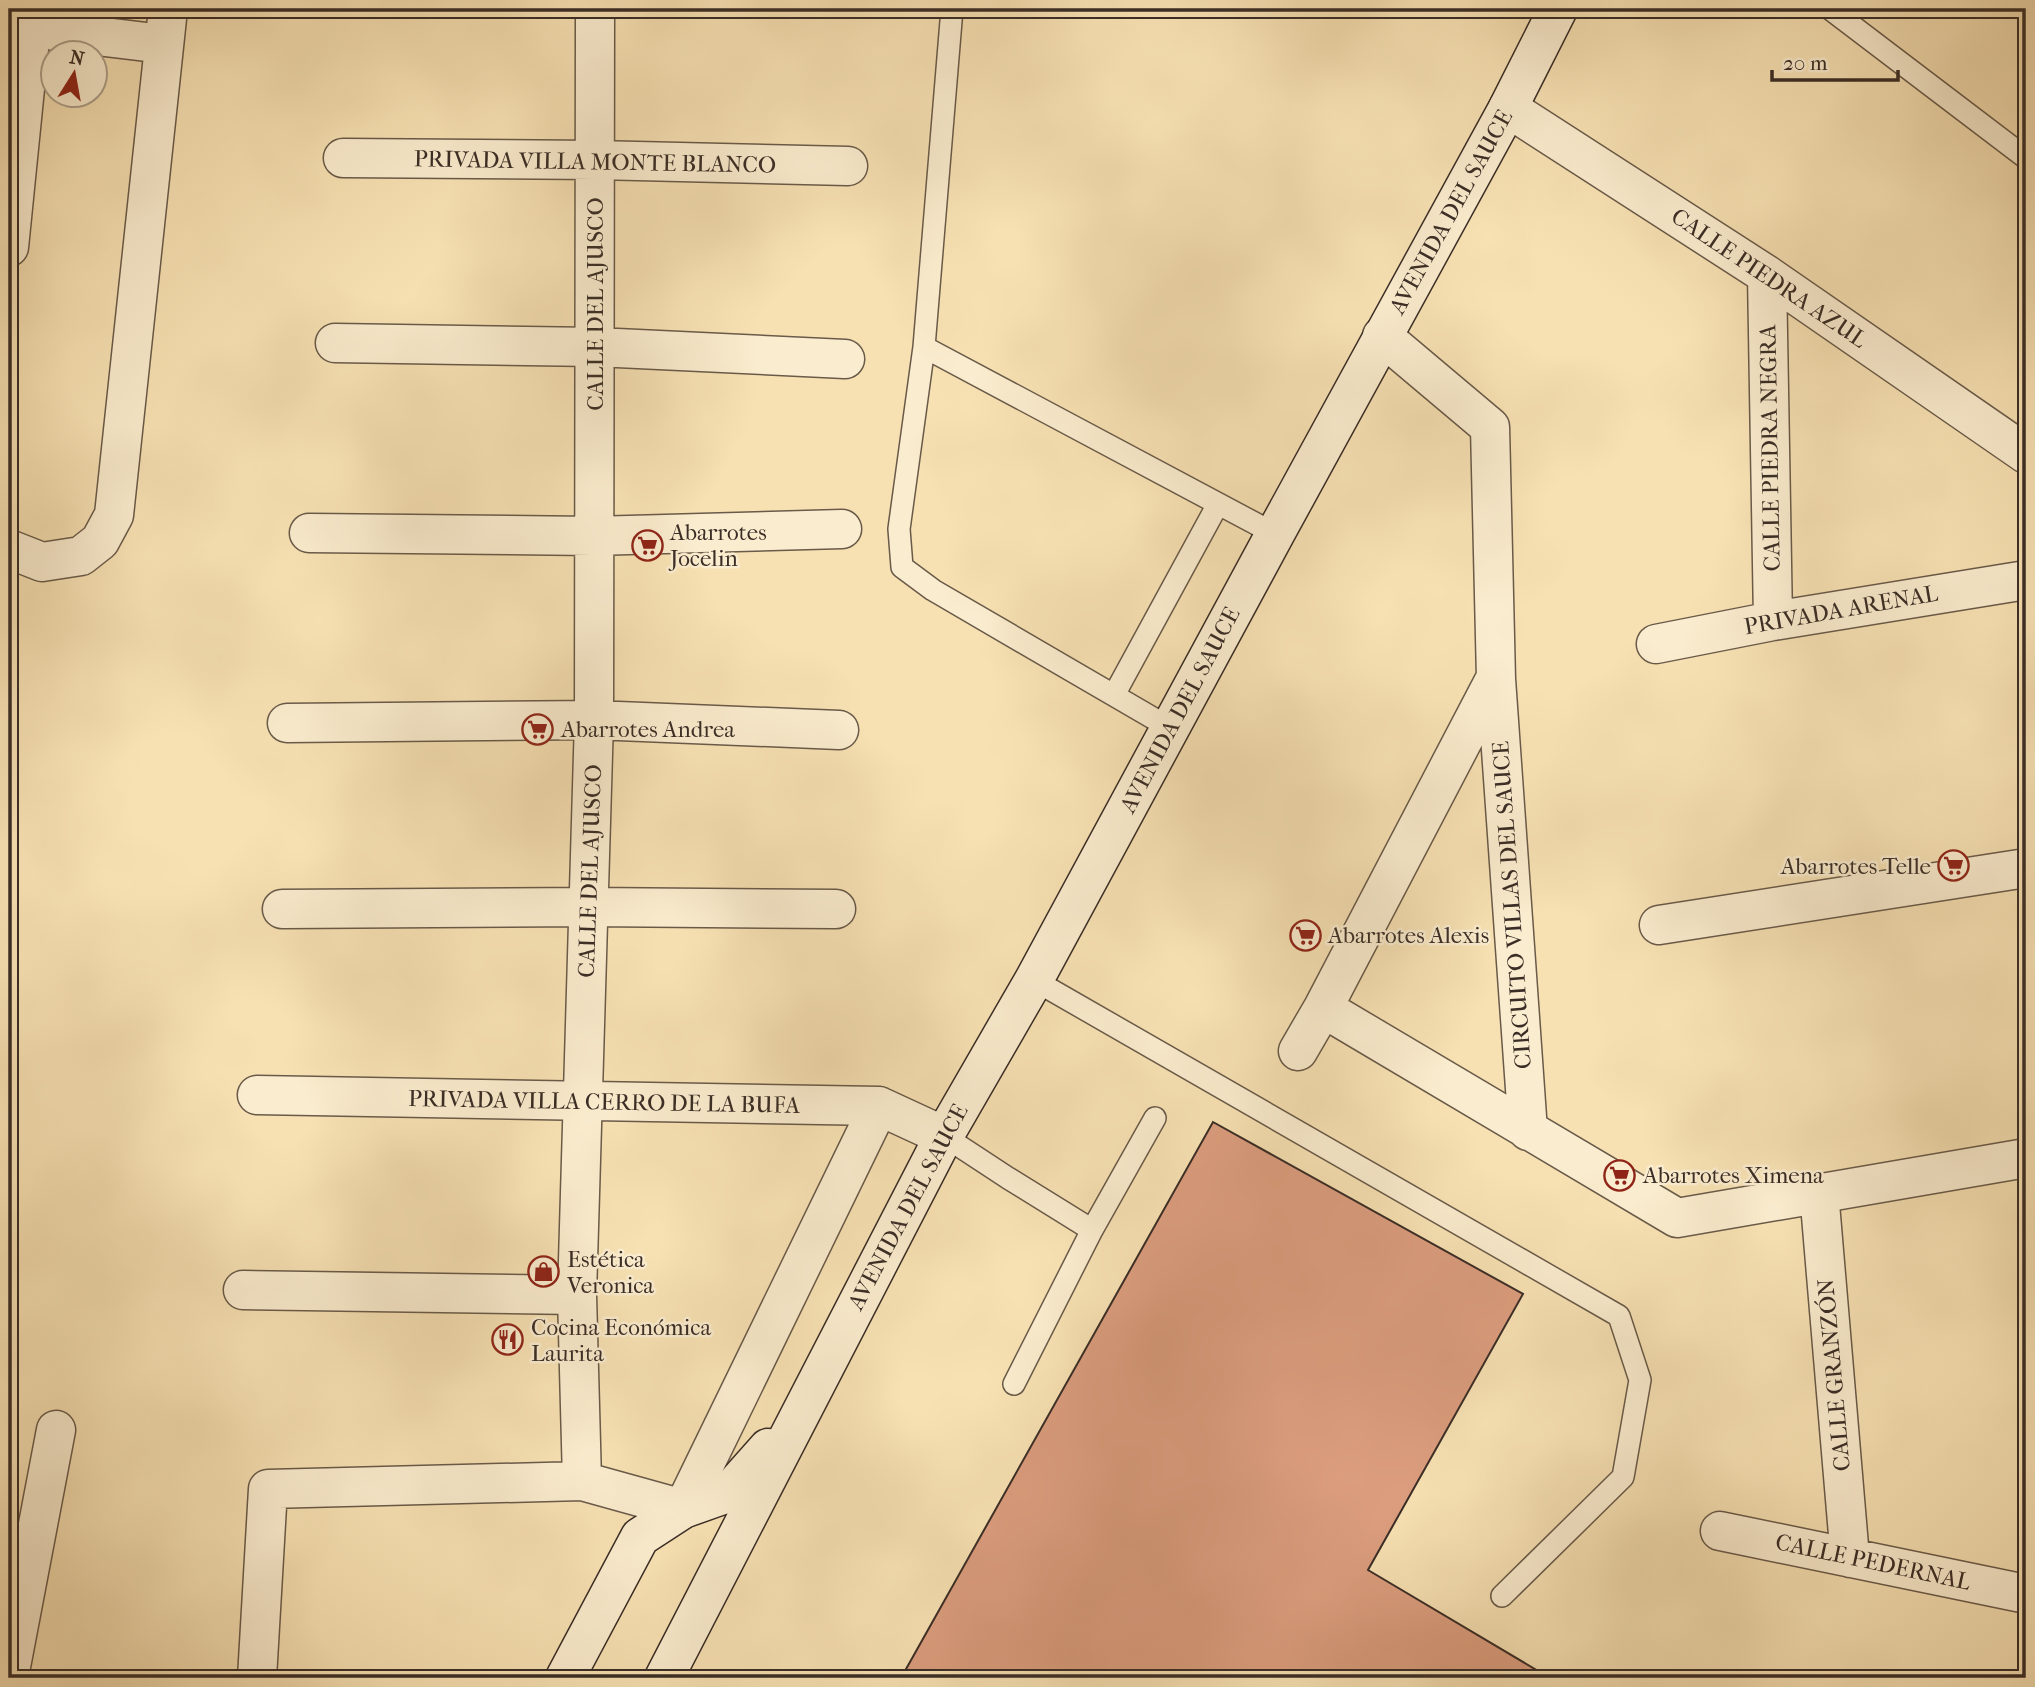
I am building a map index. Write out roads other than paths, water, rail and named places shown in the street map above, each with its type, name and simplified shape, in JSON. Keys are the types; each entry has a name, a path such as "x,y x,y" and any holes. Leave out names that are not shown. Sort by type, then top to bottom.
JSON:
{"street":[{"name":"CALLE DEL AJUSCO","path":"582,1481 577,1295 594,720 595,9"},
{"name":"AVENIDA DEL SAUCE","path":"664,1678 944,1136 1034,980 1508,108 1558,9"},
{"path":"9,247 32,18 165,26 114,515 100,541 81,556 42,562 9,549"},
{"name":"CALLE PIEDRA AZUL","path":"1508,108 1767,275 2026,454"},
{"name":"PRIVADA VILLA MONTE BLANCO","path":"343,158 848,166"},
{"name":"CALLE PIEDRA NEGRA","path":"1767,275 1773,621"},
{"name":"CIRCUITO VILLAS DEL SAUCE","path":"1382,336 1490,427 1496,678 1528,1131"},
{"path":"335,343 596,347 845,359"},
{"path":"309,533 593,536 842,530"},
{"name":"PRIVADA ARENAL","path":"1656,644 1773,621 2026,580"},
{"name":"CIRCUITO VILLAS DEL SAUCE","path":"1298,1051 1496,678"},
{"path":"287,723 594,720 839,730"},
{"path":"1658,925 2026,868"},
{"path":"282,909 836,909"},
{"path":"1323,1008 1677,1217 2026,1158"},
{"name":"PRIVADA VILLA CERRO DE LA BUFA","path":"257,1095 879,1106 944,1136"},
{"path":"257,1678 268,1489 582,1481 683,1509 879,1106"},
{"name":"CALLE GRANZÓN","path":"1819,1192 1850,1558"},
{"path":"243,1290 577,1295"},
{"name":"AVENIDA DEL SAUCE","path":"565,1678 640,1537 683,1509 728,1493 802,1410"},
{"path":"9,1677 56,1430"},
{"name":"CALLE PEDERNAL","path":"1720,1531 2026,1594"}],"lane":[{"path":"952,9 924,347 899,529 902,567 933,590 1170,728"},
{"path":"1830,9 2026,159"},
{"path":"924,347 1275,534"},
{"path":"1114,695 1218,503"},
{"path":"1034,980 1619,1316 1640,1380 1623,1478 1502,1595"},
{"path":"1014,1384 1092,1230 1155,1118"},
{"path":"944,1136 1092,1230"}],"place":[{"name":"Abarrotes Jocelin","path":"647,545"},
{"name":"Abarrotes Andrea","path":"538,729"},
{"name":"Abarrotes Telle","path":"1954,866"},
{"name":"Abarrotes Alexis","path":"1305,935"},
{"name":"Abarrotes Ximena","path":"1620,1175"},
{"name":"Estética Veronica","path":"544,1272"},
{"name":"Cocina Económica Laurita","path":"508,1340"}]}
